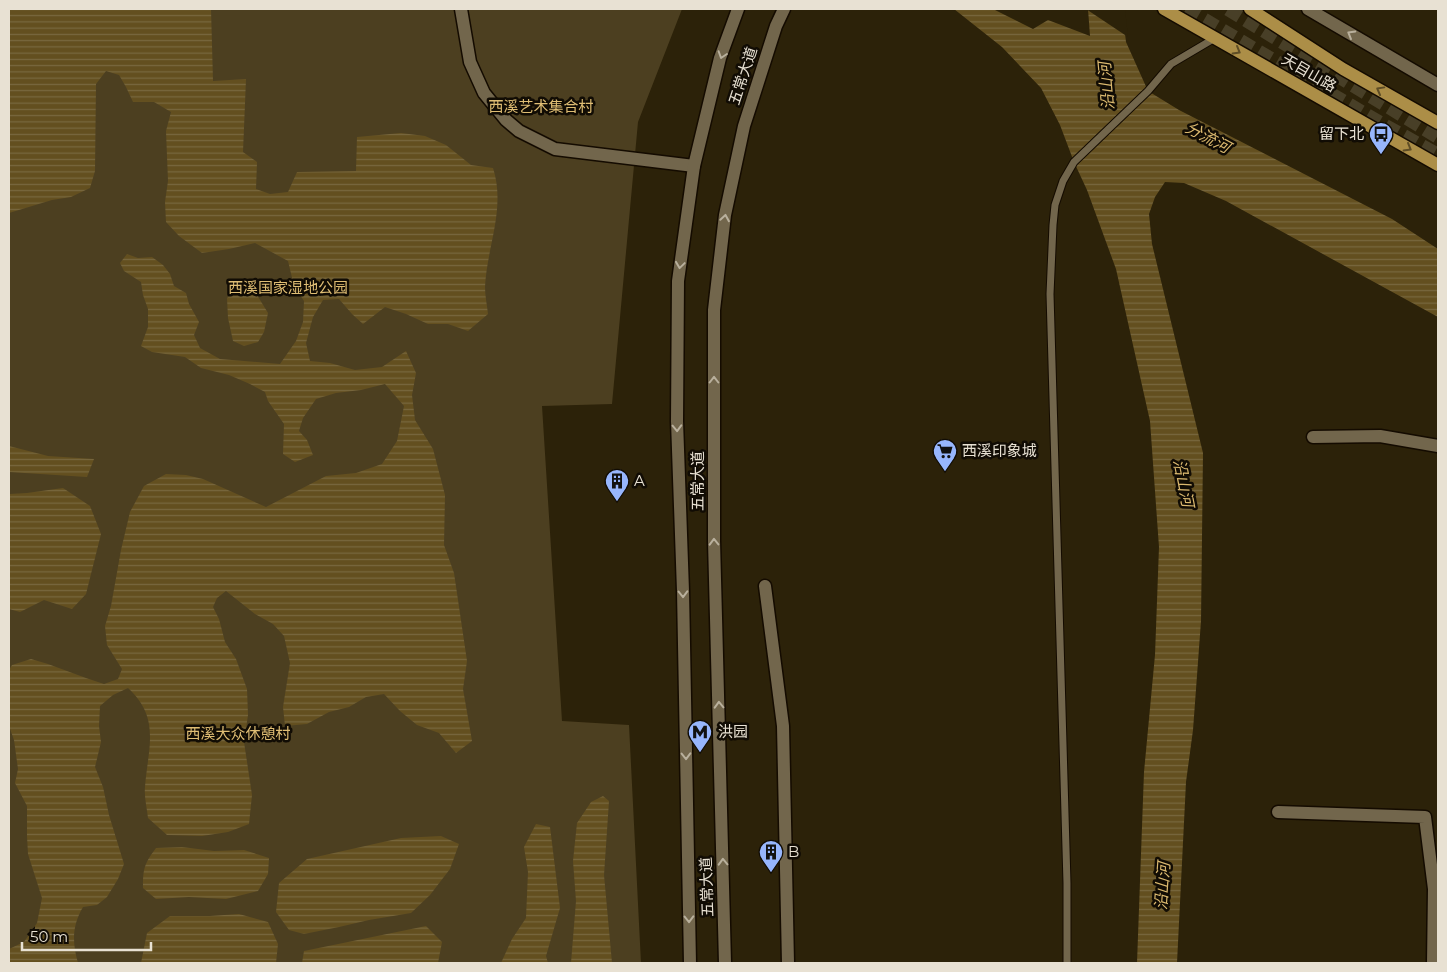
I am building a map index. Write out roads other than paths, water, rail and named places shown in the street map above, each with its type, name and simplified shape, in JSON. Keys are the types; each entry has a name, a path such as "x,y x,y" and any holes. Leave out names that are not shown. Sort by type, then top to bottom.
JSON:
{"main road":[{"path":"461,9 470,62 484,93 506,120 519,131 555,149 694,166"},
{"name":"五常大道","path":"690,963 683,591 676,421 678,281 694,166 720,58 738,9"},
{"name":"五常大道","path":"725,963 714,541 714,310 725,215 744,126 776,26 784,9"},
{"name":"天目山路","path":"1164,9 1438,165"},
{"name":"天目山路","path":"1250,9 1343,69 1438,122"},
{"path":"1308,9 1438,85"},
{"path":"1313,437 1380,436 1438,446"},
{"path":"765,586 783,726 788,963"},
{"path":"1278,812 1425,816 1434,889 1433,963"}],"lane":[{"path":"1067,963 1066,853 1050,294 1055,205 1063,182 1074,162 1148,91 1171,64 1215,38"}],"water":[{"path":"9,9 211,9 213,81 246,79 243,152 257,162 256,189 270,194 288,192 297,172 356,171 357,137 401,133 425,136 446,145 471,165 493,168 498,198 495,227 486,272 485,287 488,314 468,331 448,324 428,324 385,307 363,324 339,299 323,300 313,317 306,343 310,361 330,363 355,370 382,367 406,351 416,373 412,395 415,420 433,449 445,495 444,545 454,573 467,661 463,689 472,741 456,753 439,733 417,725 384,694 366,697 349,707 329,712 307,724 285,726 283,707 290,663 284,636 273,624 255,614 226,591 217,598 213,607 219,619 225,642 236,659 247,689 248,715 244,742 252,795 249,824 228,832 202,836 167,835 148,818 145,791 150,746 149,722 138,699 128,688 113,695 100,706 99,726 101,742 95,767 103,787 109,815 124,864 118,879 107,897 97,905 83,907 79,914 74,934 78,963 9,963 9,949 24,942 37,923 42,898 28,854 27,806 15,783 18,769 14,740 9,726 9,670 12,665 31,659 104,684 118,679 122,669 107,645 105,626 111,606 130,512 144,486 166,474 186,475 203,479 266,507 326,476 356,473 382,464 397,441 404,406 385,384 361,390 336,393 316,399 303,418 299,431 307,440 313,455 295,462 283,454 284,424 268,401 265,392 229,375 201,368 185,357 152,352 141,346 148,327 148,309 141,282 124,271 120,263 127,254 138,258 152,257 163,265 170,274 174,286 186,293 189,304 199,322 194,335 200,348 220,359 280,364 296,341 303,322 304,301 294,286 288,261 255,243 202,253 179,236 166,222 165,202 168,181 166,131 171,112 154,102 133,102 119,75 106,71 96,84 95,171 90,188 71,197 52,200 9,213"},
{"path":"954,9 993,9 1033,29 1048,20 1090,36 1088,9 1122,9 1126,42 1148,91 1179,110 1392,219 1438,249 1438,317 1226,201 1184,183 1165,182 1155,197 1149,214 1152,244 1203,453 1201,621 1193,730 1186,782 1177,963 1137,963 1144,772 1155,655 1159,547 1150,421 1116,269 1087,190 1060,125 1041,88 1002,47"},
{"path":"243,286 257,295 268,313 264,332 258,342 244,346 233,341 228,318 227,298"},
{"path":"9,446 48,456 94,459 87,477 9,472"},
{"path":"63,488 90,506 101,534 86,594 72,609 44,600 20,612 9,609 9,494"},
{"path":"603,796 609,801 604,875 612,963 571,963 576,901 573,861 577,823 591,802"},
{"path":"536,824 550,827 560,908 546,956 548,963 501,963 512,939 526,918 528,872 524,847"},
{"path":"441,836 459,844 450,869 430,895 411,913 304,934 289,930 276,912 279,883 307,859 401,838"},
{"path":"182,847 214,851 244,850 269,858 268,874 258,891 226,899 189,897 156,899 143,888 144,871 149,858 156,848"},
{"path":"239,914 268,922 278,944 276,963 141,963 147,933 170,916"},
{"path":"426,926 442,942 438,963 302,963 304,951"}],"tunnel":[{"path":"1186,9 1438,155"},
{"path":"1228,9 1438,137"}],"place":[{"name":"留下北","path":"1381,155"},
{"name":"西溪印象城","path":"945,472"},
{"name":"A","path":"617,502"},
{"name":"洪园","path":"700,753"},
{"name":"B","path":"771,873"}],"water label":[{"name":"沿山河","path":"1106,86"},
{"name":"分流河","path":"1208,137"},
{"name":"沿山河","path":"1184,483"},
{"name":"沿山河","path":"1162,886"}],"park label":[{"name":"西溪艺术集合村","path":"541,107"},
{"name":"西溪国家湿地公园","path":"288,288"},
{"name":"西溪大众休憩村","path":"238,734"}]}
